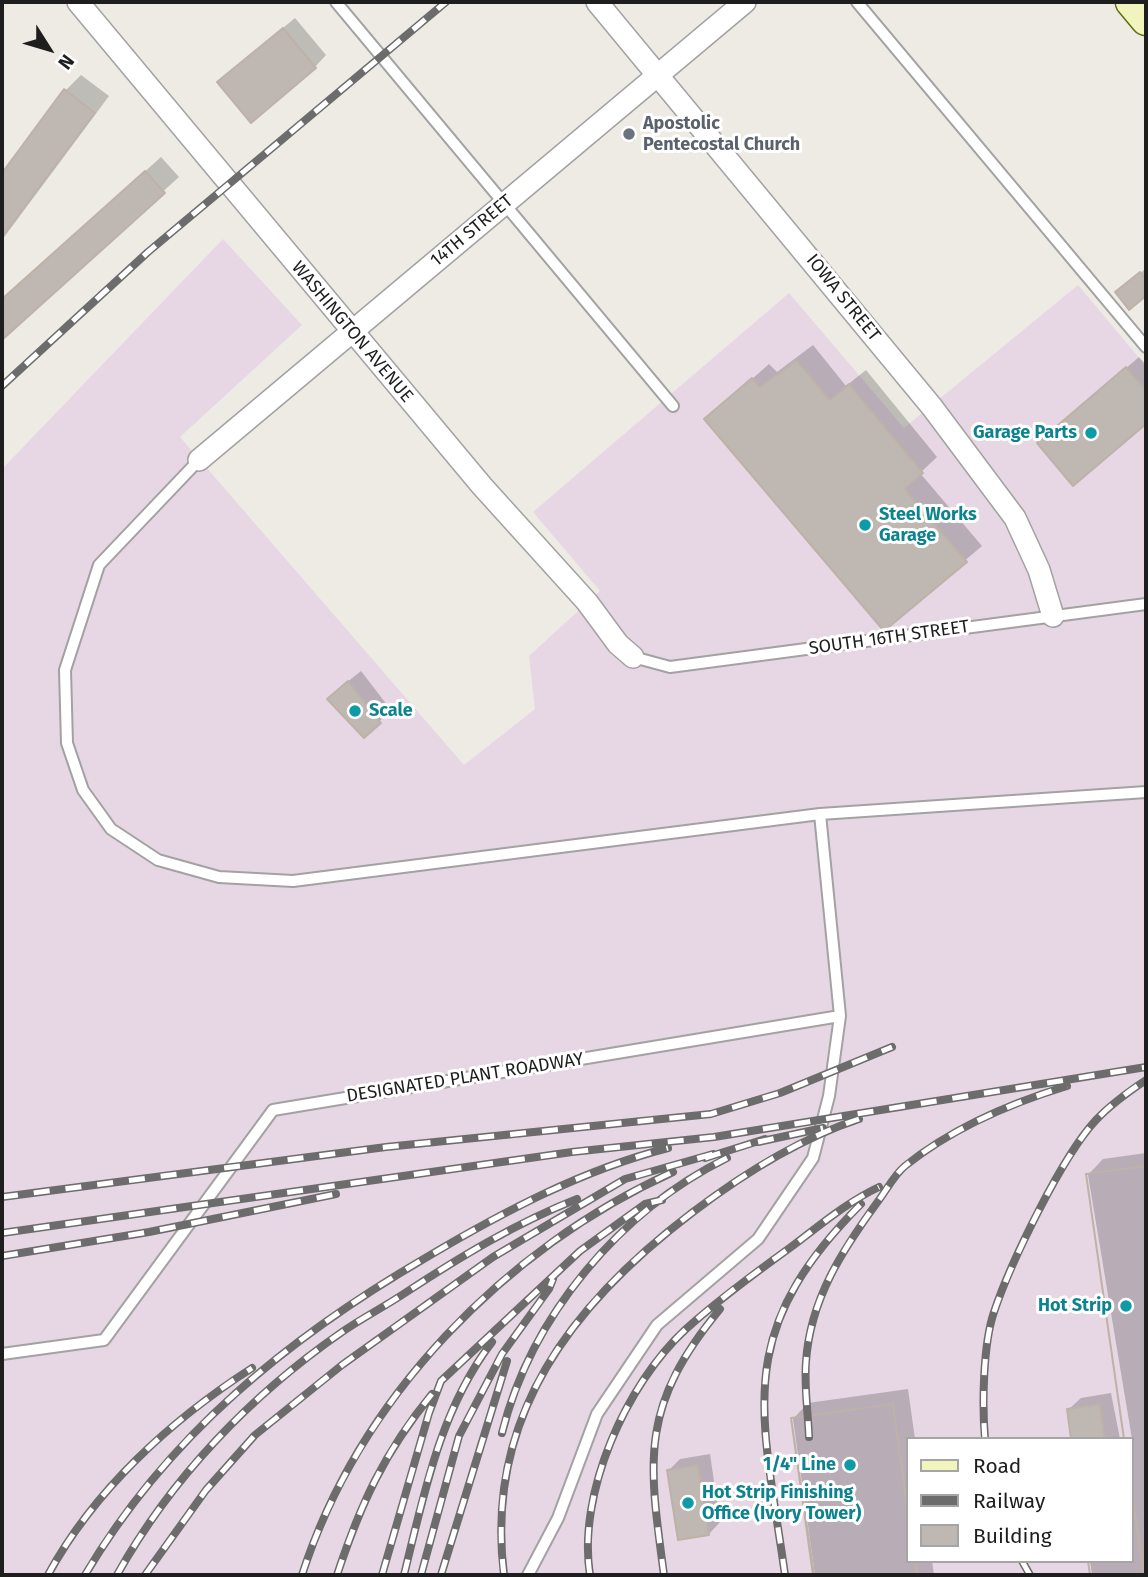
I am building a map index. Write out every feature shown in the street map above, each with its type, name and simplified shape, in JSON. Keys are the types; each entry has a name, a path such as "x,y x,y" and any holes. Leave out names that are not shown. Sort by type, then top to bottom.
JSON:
{"main road":[{"path":"1131,2 1146,20"}],"street":[{"name":"WASHINGTON AVENUE","path":"78,2 351,332 482,486 587,603 618,644 634,657"},
{"name":"IOWA STREET","path":"597,2 932,407 1015,518 1039,570 1053,616"},
{"name":"14TH STREET","path":"199,460 744,2"}],"lane":[{"path":"336,2 673,406"},
{"path":"857,2 1146,347"},
{"path":"199,460 99,565 65,670 66,743 83,790 111,829 158,860 219,877 293,881 820,814 1146,792"},
{"name":"SOUTH 16TH STREET","path":"634,657 670,667 1146,604"},
{"path":"528,1575 558,1518 597,1414 657,1325 758,1239 813,1158 829,1096 840,1016 820,814"},
{"name":"DESIGNATED PLANT ROADWAY","path":"2,1354 104,1340 273,1110 840,1016"}],"shaded area":[{"path":"223,239 302,325 180,437 464,765 535,709 529,656 600,591 533,512 789,293 904,428 1078,285 1146,366 1146,1575 2,1575 2,469"}],"building":[{"path":"283,28 316,68 251,123 217,82"},
{"path":"64,89 95,113 2,237 2,173"},
{"path":"145,171 165,193 2,340 2,299"},
{"path":"1140,272 1146,279 1146,296 1129,310 1115,292"},
{"name":"Steel Works Garage","path":"796,360 830,400 849,384 923,473 905,489 967,562 884,631 704,419 752,378 760,387"},
{"name":"Garage Parts","path":"1126,367 1146,390 1146,424 1073,486 1037,443"},
{"name":"Scale","path":"348,681 381,723 364,738 327,699"},
{"name":"Hot Strip","path":"1146,1166 1146,1575 1090,1575 1088,1563 1134,1563 1134,1437 1124,1437 1086,1174"},
{"name":"Hot Strip","path":"1146,1166 1146,1575 1134,1509 1134,1437 1124,1437 1086,1174"},
{"name":"1/4\" Line","path":"893,1404 906,1498 906,1563 915,1563 917,1575 813,1575 791,1418"},
{"name":"1/4\" Line","path":"893,1404 906,1497 906,1563 915,1563 918,1575 814,1575 791,1418"},
{"path":"1100,1404 1105,1437 1071,1437 1067,1409"},
{"name":"Hot Strip Finishing Office (Ivory Tower)","path":"698,1465 709,1535 678,1540 667,1470"},
{"path":"1134,1507 1145,1575 1090,1575 1088,1563 1134,1563"}],"railway":[{"path":"2,386 148,252 446,2"},
{"path":"2,1197 386,1147 711,1114 780,1093 892,1047"},
{"path":"2,1233 572,1152 714,1137 1146,1067"},
{"path":"985,1437 984,1392 990,1325 1012,1267 1053,1184 1083,1137 1108,1109 1146,1080"},
{"path":"809,1437 806,1371 814,1317 841,1256 894,1177 923,1153 962,1129 1003,1109 1067,1086"},
{"path":"504,1575 501,1517 508,1464 523,1414 546,1368 575,1325 610,1285 650,1247 712,1198 793,1147 859,1119"},
{"path":"758,1142 823,1128"},
{"path":"705,1158 765,1139"},
{"path":"85,1575 118,1524 193,1434 280,1356 327,1321 427,1257 514,1209 574,1180 668,1148"},
{"path":"145,1575 206,1490 255,1435 342,1365 493,1257 625,1179 713,1154"},
{"path":"502,1433 534,1348 585,1272 616,1237 651,1207 688,1180 727,1158"},
{"path":"302,1575 327,1510 360,1448 400,1390 446,1336 497,1286 552,1242 611,1204 673,1172"},
{"path":"590,1575 588,1543 591,1510 599,1476 626,1410 664,1352 686,1329 737,1287 834,1215 879,1187"},
{"path":"2,1256 149,1232 336,1194"},
{"path":"117,1575 138,1539 188,1472 245,1411 276,1383 342,1332 447,1266 510,1230 577,1199"},
{"path":"382,1575 429,1413 441,1381 580,1251 645,1204 662,1200"},
{"path":"785,1575 765,1420 766,1377 774,1335 791,1294 819,1251 861,1204"},
{"path":"421,1575 459,1436 502,1354 549,1289 553,1279"},
{"path":"664,1575 655,1498 656,1434 663,1405 675,1375 694,1343 720,1309"},
{"path":"404,1575 427,1484 447,1424 474,1368 492,1342"},
{"path":"441,1575 507,1361"},
{"path":"48,1575 88,1514 137,1459 192,1410 252,1368"},
{"path":"337,1575 355,1525 387,1458 432,1394"},
{"path":"1023,1563 1030,1575"}],"place":[{"name":"Apostolic Pentecostal Church","path":"629,134"},
{"name":"Garage Parts","path":"1091,433"},
{"name":"Steel Works Garage","path":"865,525"},
{"name":"Scale","path":"355,711"},
{"name":"Hot Strip","path":"1126,1306"},
{"name":"1/4\" Line","path":"850,1465"},
{"name":"Hot Strip Finishing Office (Ivory Tower)","path":"688,1503"}]}
